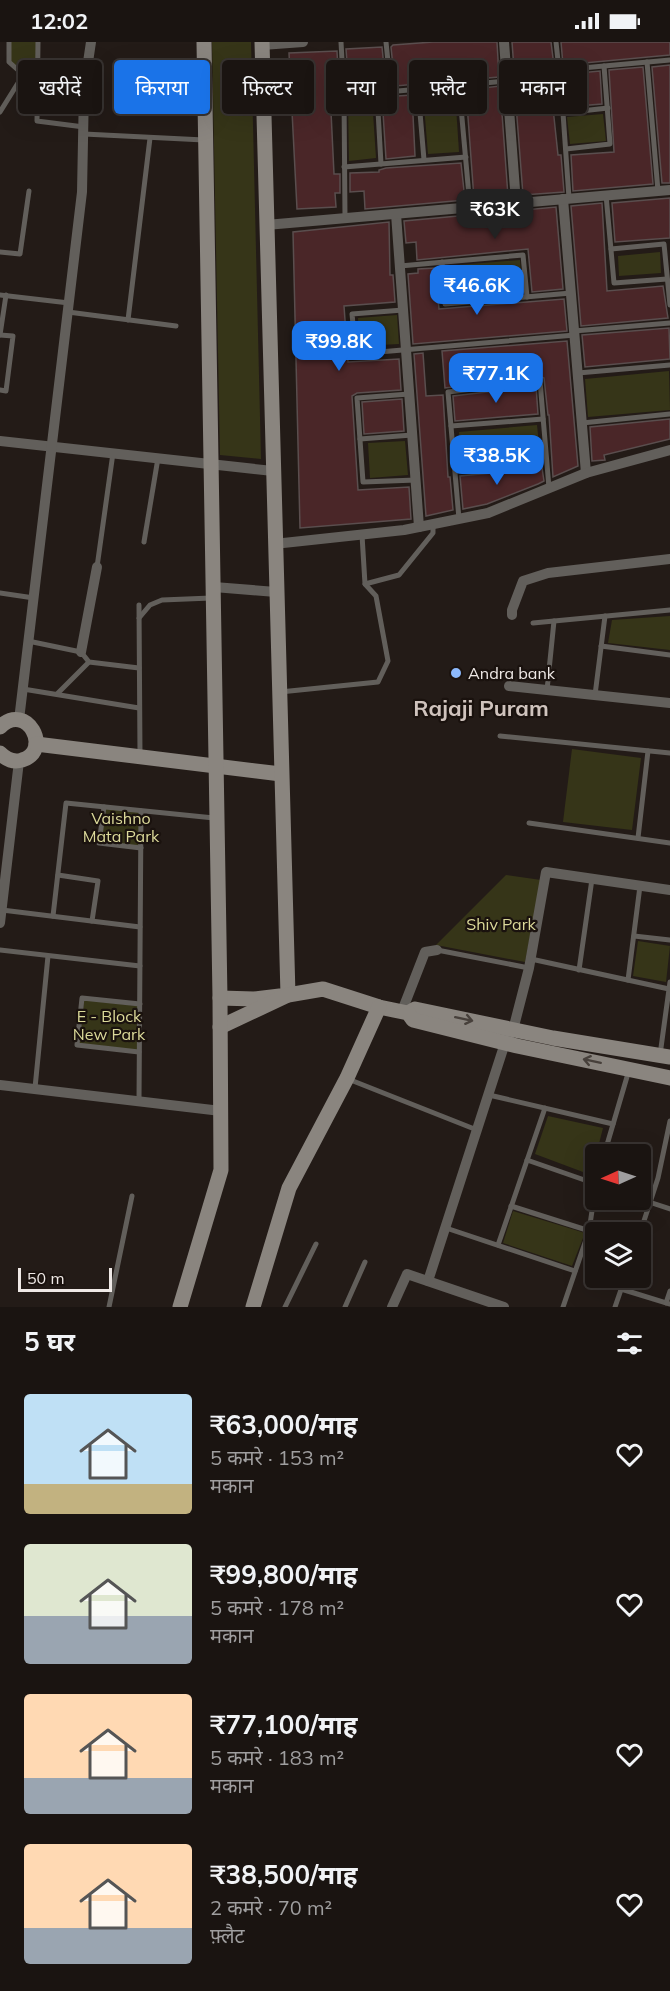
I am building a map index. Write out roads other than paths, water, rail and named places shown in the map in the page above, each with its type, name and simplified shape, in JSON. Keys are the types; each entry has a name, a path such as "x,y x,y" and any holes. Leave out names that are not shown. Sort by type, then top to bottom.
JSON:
{"street":[{"path":"19,720 82,192 84,89 91,42"},
{"path":"180,1307 221,1170 204,42"},
{"path":"288,994 262,44 303,42"},
{"path":"504,42 506,60"},
{"path":"510,114 516,203"},
{"path":"266,225 670,190"},
{"path":"566,199 571,293 586,473"},
{"path":"396,213 419,527"},
{"path":"0,441 273,471"},
{"path":"274,544 419,527 488,513 586,473 670,450"},
{"path":"512,615 524,581 540,575 670,559"},
{"path":"81,652 97,567"},
{"path":"214,592 276,592"},
{"path":"509,686 670,702"},
{"path":"0,727 6,722 19,720 25,722 34,731 36,744 30,755 18,761 7,759 0,753"},
{"path":"36,744 281,774"},
{"path":"0,923 3,863 18,761"},
{"path":"428,1281 509,1037 530,964 546,872 670,890"},
{"path":"405,1012 424,952 437,950"},
{"path":"220,998 254,999 323,989 379,1007 405,1012 415,1009 509,1037 670,1078"},
{"path":"220,1027 288,994"},
{"path":"253,1307 289,1188 347,1078 379,1007"},
{"path":"509,1037 665,1056"},
{"path":"0,1085 221,1111"},
{"path":"392,1307 407,1274 504,1307"}],"lane":[{"path":"9,42 9,62 18,70"},
{"path":"38,42 38,60"},
{"path":"341,42 342,60"},
{"path":"386,42 388,60"},
{"path":"556,42 558,60"},
{"path":"587,68 670,60"},
{"path":"647,62 658,191"},
{"path":"566,149 610,144 604,66"},
{"path":"0,112 18,83"},
{"path":"566,199 563,113 608,108"},
{"path":"37,114 37,122 84,130 150,138 206,140"},
{"path":"344,114 345,218"},
{"path":"378,114 381,164"},
{"path":"420,114 424,160"},
{"path":"462,114 470,207"},
{"path":"128,320 150,138"},
{"path":"344,167 466,156"},
{"path":"0,252 20,254 29,191"},
{"path":"606,195 614,283 667,279"},
{"path":"611,249 664,244 670,305"},
{"path":"400,266 524,255 527,297"},
{"path":"442,262 446,304 571,293"},
{"path":"0,390 6,391 12,336 0,335 3,295 128,320 176,326"},
{"path":"403,309 352,314 356,354 670,323"},
{"path":"578,373 670,365"},
{"path":"459,519 448,392 540,381 549,488"},
{"path":"410,394 357,398 363,482 416,480"},
{"path":"582,423 670,414"},
{"path":"451,426 543,418"},
{"path":"360,439 412,435"},
{"path":"97,567 113,453"},
{"path":"144,542 158,458"},
{"path":"365,584 399,575 433,532 433,524"},
{"path":"279,693 378,682 388,661 376,596 365,584 362,535"},
{"path":"139,618 150,605 162,600 214,592"},
{"path":"0,593 34,598"},
{"path":"139,605 140,756"},
{"path":"533,623 670,610"},
{"path":"595,695 605,616"},
{"path":"547,690 554,621"},
{"path":"28,641 81,652 90,662 139,668"},
{"path":"601,646 670,655"},
{"path":"57,694 90,662"},
{"path":"22,689 139,708"},
{"path":"500,735 670,753"},
{"path":"638,838 648,751"},
{"path":"53,916 66,803 217,818"},
{"path":"104,807 99,843 141,848"},
{"path":"139,1101 141,811"},
{"path":"529,823 670,843"},
{"path":"58,875 98,880 92,921"},
{"path":"579,970 592,879"},
{"path":"628,980 640,886"},
{"path":"1,910 140,927"},
{"path":"634,936 670,940"},
{"path":"0,950 140,966"},
{"path":"437,950 670,985 665,1056"},
{"path":"35,1089 48,956"},
{"path":"139,1052 77,1045 82,998 140,1004"},
{"path":"607,1144 629,1069"},
{"path":"347,1078 477,1130"},
{"path":"489,1095 613,1124"},
{"path":"498,1245 544,1108"},
{"path":"651,1198 670,1121"},
{"path":"662,1159 670,1161"},
{"path":"527,1160 585,1180"},
{"path":"109,1307 132,1196"},
{"path":"651,1202 670,1209"},
{"path":"511,1206 585,1230"},
{"path":"445,1228 575,1271"},
{"path":"285,1307 316,1244"},
{"path":"563,1307 585,1248"},
{"path":"345,1307 365,1262"},
{"path":"615,1307 621,1288 668,1303 670,1291"}],"place":[{"name":"Andra bank","path":"456,673"}],"district":[{"name":"Rajaji Puram","path":"481,708"}],"park label":[{"name":"Vaishno Mata Park","path":"121,827"},
{"name":"Shiv Park","path":"501,924"},
{"name":"E - Block New Park","path":"109,1025"}]}
